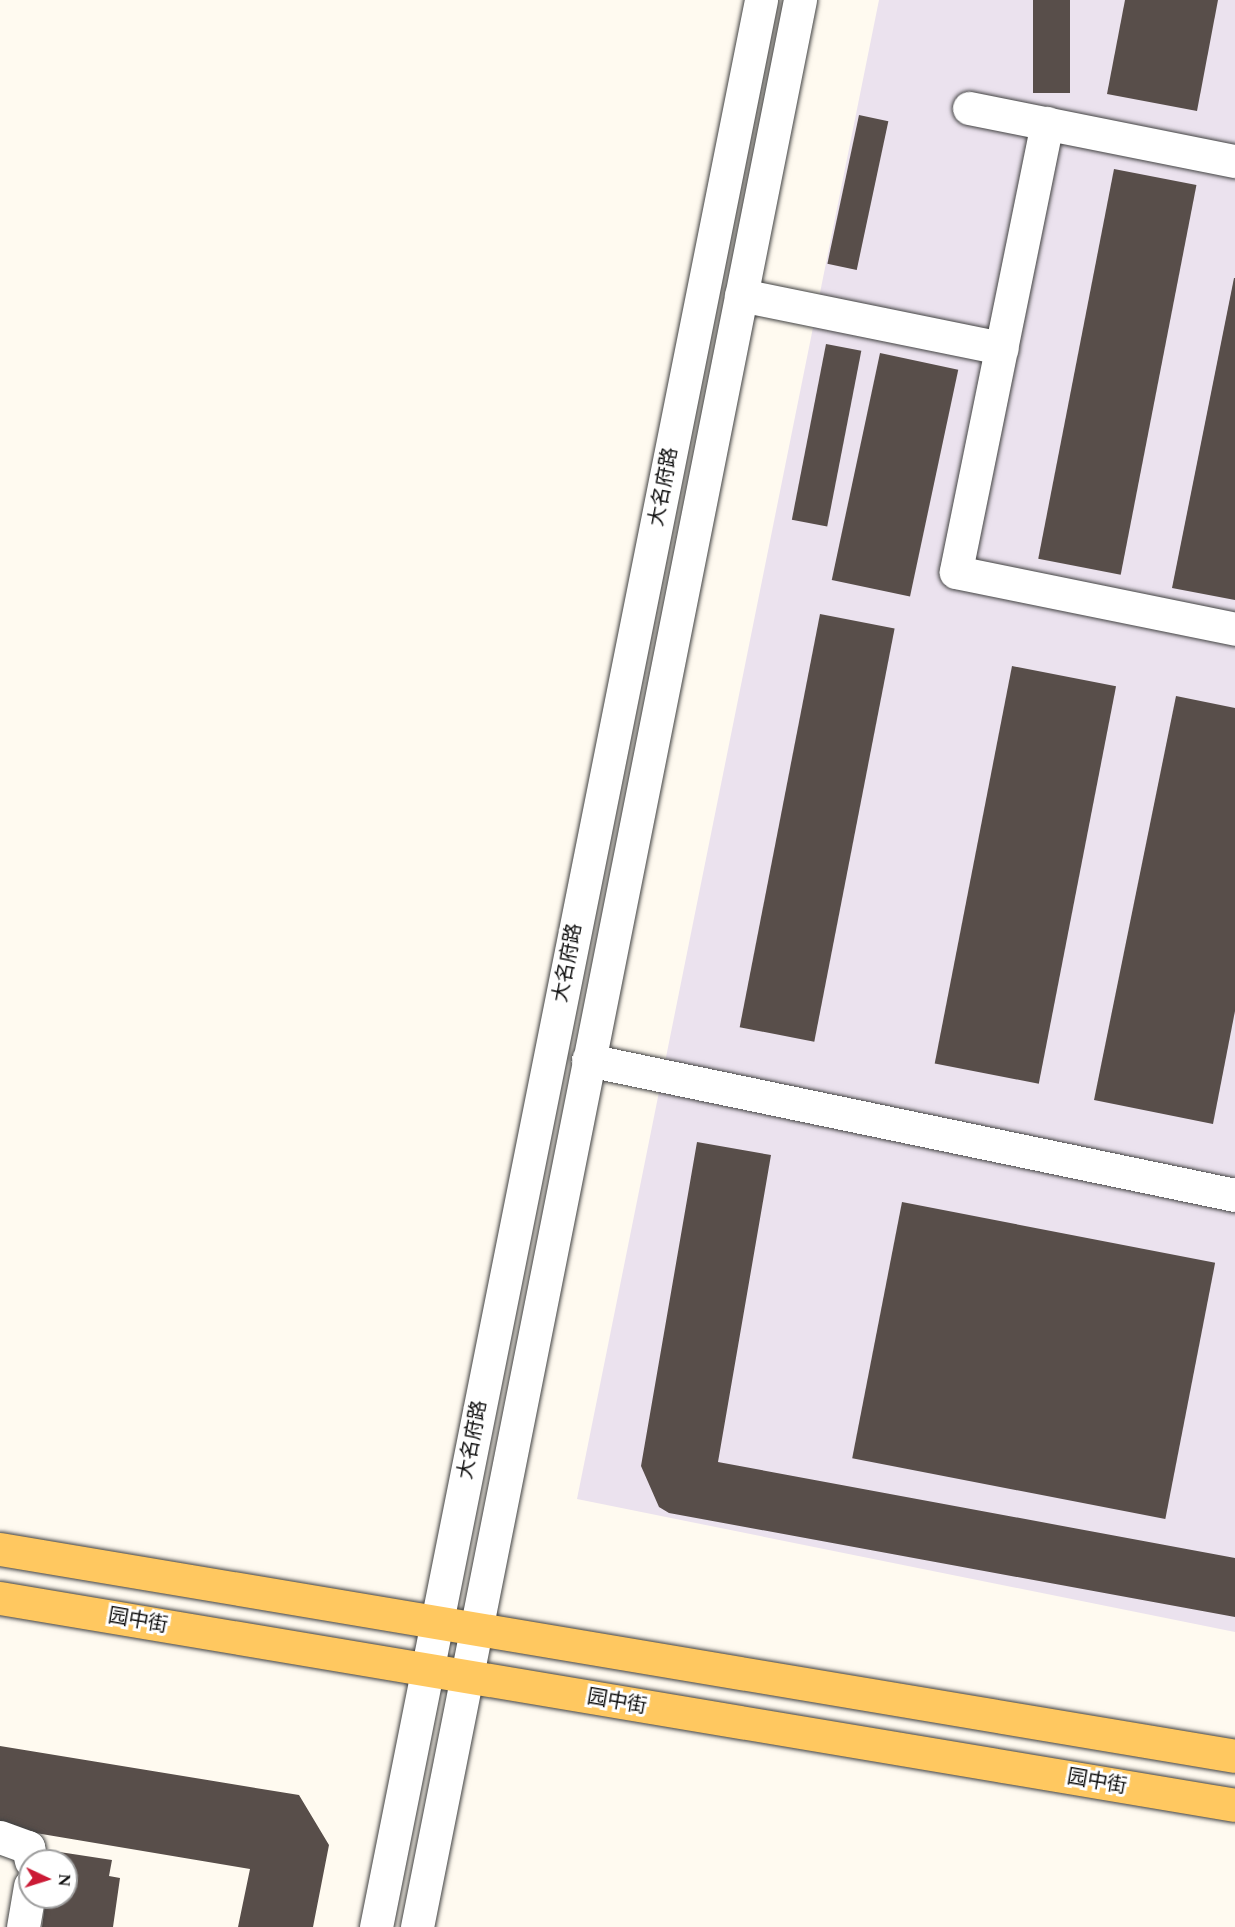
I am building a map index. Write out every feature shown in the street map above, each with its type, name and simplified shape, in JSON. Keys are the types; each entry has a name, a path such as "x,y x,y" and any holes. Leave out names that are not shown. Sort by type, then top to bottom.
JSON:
{"main road":[{"path":"0,1549 1235,1756"},
{"name":"园中街","path":"0,1598 1235,1805"}],"street":[{"name":"大名府路","path":"376,1927 761,0"},
{"name":"大名府路","path":"417,1927 800,0"},
{"path":"969,108 1235,161"},
{"path":"1047,123 956,572 1235,629"},
{"path":"741,296 1002,348"},
{"path":"588,1060 1235,1195"},
{"path":"0,1837 28,1849"},
{"path":"23,1927 26,1909"}],"shaded area":[{"path":"879,0 1235,0 1235,1632 577,1499"}],"building":[{"path":"1033,0 1070,0 1070,93 1033,93"},
{"path":"1125,0 1218,0 1197,111 1107,94"},
{"path":"859,115 888,121 857,270 827,264"},
{"path":"1114,169 1196,185 1121,575 1038,559"},
{"path":"1235,278 1235,600 1172,588"},
{"path":"826,344 861,351 827,527 792,520"},
{"path":"880,353 958,370 910,597 832,580"},
{"path":"820,614 895,629 814,1042 740,1027"},
{"path":"1012,666 1116,686 1039,1084 935,1064"},
{"path":"1176,696 1235,708 1235,1011 1213,1124 1094,1100"},
{"path":"697,1142 771,1155 718,1462 1235,1558 1235,1617 669,1513 659,1507 641,1466"},
{"path":"902,1202 1215,1263 1165,1519 852,1458"},
{"path":"0,1746 299,1795 329,1845 313,1927 238,1927 250,1869 0,1827"},
{"path":"78,1855 112,1860 109,1876 120,1878 113,1927 42,1927 44,1909 78,1909"}]}
